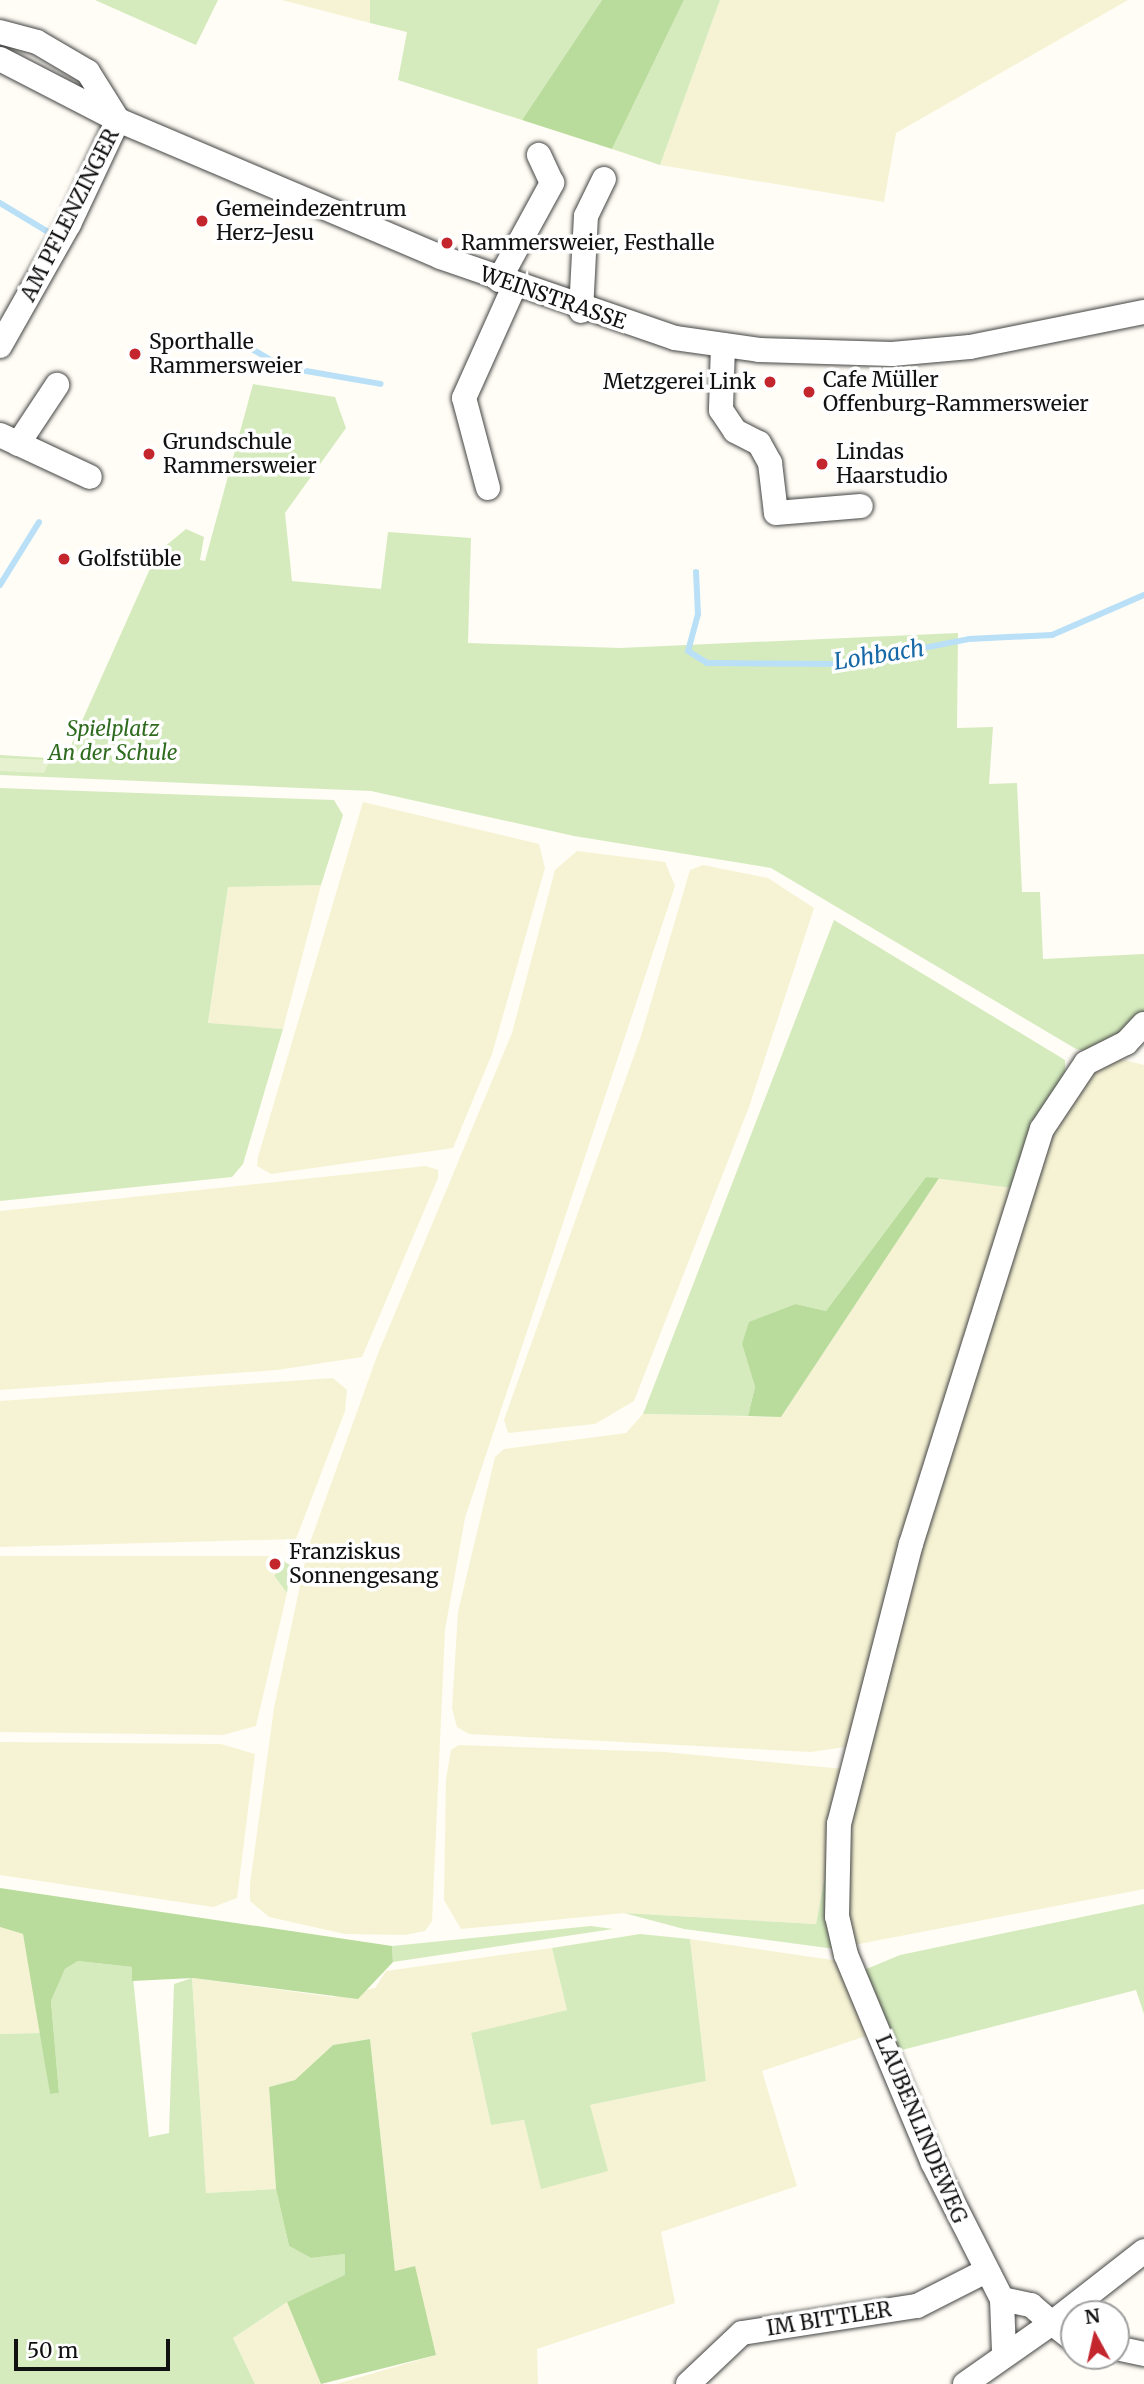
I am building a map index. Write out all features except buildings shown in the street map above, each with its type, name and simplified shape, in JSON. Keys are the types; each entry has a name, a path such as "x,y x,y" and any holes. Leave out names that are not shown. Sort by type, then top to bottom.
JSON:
{"street":[{"path":"0,32 37,42 88,72 118,120"},
{"name":"WEINSTRASSE","path":"0,59 118,120 507,284 581,311 675,338 723,345 892,354 970,347 1144,312"},
{"name":"AM PFLENZINGER","path":"0,346 69,224 118,120"},
{"path":"488,488 464,398 507,284 552,183 539,155"},
{"path":"581,311 586,216 604,179"},
{"path":"723,345 721,410 735,431 759,443 770,463 776,513 861,506"},
{"path":"57,385 9,440 90,477"},
{"name":"LAUBENLINDEWEG","path":"1002,2299 984,2272 846,1955 837,1917 839,1824 911,1544 1042,1129 1086,1063 1126,1043 1144,1024"},
{"path":"965,2384 1004,2352 1052,2323 1144,2252"},
{"name":"IM BITTLER","path":"688,2384 742,2333 917,2306 984,2272"},
{"path":"1004,2352 1002,2299 1031,2305 1060,2329"}],"shaded area":[{"path":"282,0 370,0 370,23"},
{"path":"720,0 1128,0 896,133 884,202 660,165"},
{"path":"363,802 539,844 545,868 492,1054 453,1148 271,1174 257,1166 258,1157"},
{"path":"577,851 665,862 675,886 465,1518 445,1630 432,1921 425,1931 405,1935 345,1934 269,1917 250,1901 250,1884 274,1708 308,1548 377,1356 512,1033 555,870"},
{"path":"703,865 768,878 814,908 749,1107 634,1401 595,1424 508,1433 504,1420 641,1036 690,870"},
{"path":"321,885 283,1029 208,1024 228,887"},
{"path":"1120,1059 1144,1065 1144,1889 854,1945 845,1920 845,1826 918,1543 1051,1128 1094,1069"},
{"path":"426,1166 438,1170 438,1178 362,1357 277,1370 0,1390 0,1211"},
{"path":"939,1178 1019,1189 852,1746 811,1752 469,1734 457,1727 452,1708 458,1612 495,1457 504,1449 626,1433 643,1414 781,1417"},
{"path":"333,1378 347,1390 345,1411 296,1539 0,1547 0,1401"},
{"path":"0,1556 275,1556 275,1577 287,1593 256,1726 223,1735 0,1732"},
{"path":"0,1742 221,1744 255,1754 237,1898 213,1907 0,1875"},
{"path":"459,1745 665,1752 844,1769 816,1924 624,1913 461,1929 444,1900 446,1779 451,1750"},
{"path":"0,1927 23,1934 41,2033 0,2034"},
{"path":"690,1939 839,1961 872,2034 762,2071 797,2186 661,2232 675,2303 537,2349 538,2384 336,2384 436,2355 414,2266 395,2271 370,2039 333,2045 295,2080 269,2087 276,2189 206,2193 192,1978 333,1997 375,1988 386,1971 552,1948 567,2010 471,2034 491,2125 524,2120 542,2189 591,2117 590,2105 706,2081"},
{"path":"287,2302 321,2384 255,2384 233,2338"}],"green space":[{"path":"95,0 218,0 196,45"},
{"path":"370,0 602,0 522,120 398,80 407,32 370,23"},
{"path":"602,0 684,0 612,149 522,120"},
{"path":"684,0 720,0 660,165 612,149"},
{"name":"Spielplatz An der Schule","path":"253,384 335,397 346,428 285,513 292,581 381,589 388,532 471,538 468,643 620,648 958,633 957,728 993,727 989,784 1017,783 1022,892 1040,892 1043,959 1144,954 1144,1018 1097,1053 1076,1049 771,868 574,836 371,791 0,775 0,755 65,759 157,553 186,529 204,537 200,560 205,561"},
{"path":"0,758 50,760 44,773 0,771"},
{"path":"0,788 334,800 343,815 321,885 228,887 208,1023 283,1029 243,1164 232,1177 0,1201"},
{"path":"834,920 1065,1060 1065,1072 1036,1129 1019,1189 926,1177 826,1311 796,1304 742,1344 755,1387 748,1416 643,1414"},
{"path":"926,1177 939,1178 781,1417 748,1416 755,1387 742,1344 749,1322 796,1304 826,1311"},
{"path":"275,1556 290,1565 287,1593 275,1577"},
{"path":"844,1775 835,1949 684,1929 624,1913 816,1924"},
{"path":"0,1888 392,1946 393,1962 358,1999 193,1978 132,1981 132,1967 78,1961 65,1969 51,2001 59,2093 50,2094 23,1934 0,1927"},
{"path":"1144,1904 1144,2014 1136,1990 898,2051 864,1970 900,1955"},
{"path":"591,1926 613,1929 393,1962 392,1946"},
{"path":"640,1934 690,1939 706,2081 590,2105 608,2171 541,2189 524,2120 491,2125 471,2033 567,2010 552,1948"},
{"path":"78,1961 132,1967 149,2137 169,2133 174,1984 192,1978 206,2193 276,2189 289,2246 311,2258 345,2254 346,2275 287,2302 233,2338 255,2384 0,2384 0,2034 41,2033 50,2094 59,2093 51,2001 65,1969"},
{"path":"370,2039 395,2271 415,2266 436,2355 321,2384 287,2302 345,2275 345,2254 311,2258 289,2246 276,2189 269,2087 295,2080 333,2045"}],"waterway":[{"name":"Lohbach","path":"0,203 48,232"},
{"name":"Lohbach","path":"231,337 283,367 381,384"},
{"path":"0,585 39,522"},
{"name":"Lohbach","path":"696,572 698,614 688,651 707,663 842,664 969,639 1052,635 1144,595"}],"place":[{"name":"Gemeindezentrum Herz-Jesu","path":"202,221"},
{"name":"Rammersweier, Festhalle","path":"447,243"},
{"name":"Sporthalle Rammersweier","path":"135,354"},
{"name":"Metzgerei Link","path":"770,382"},
{"name":"Cafe Müller Offenburg-Rammersweier","path":"809,392"},
{"name":"Grundschule Rammersweier","path":"149,454"},
{"name":"Lindas Haarstudio","path":"822,464"},
{"name":"Golfstüble","path":"64,559"},
{"name":"Franziskus Sonnengesang","path":"275,1564"}]}
